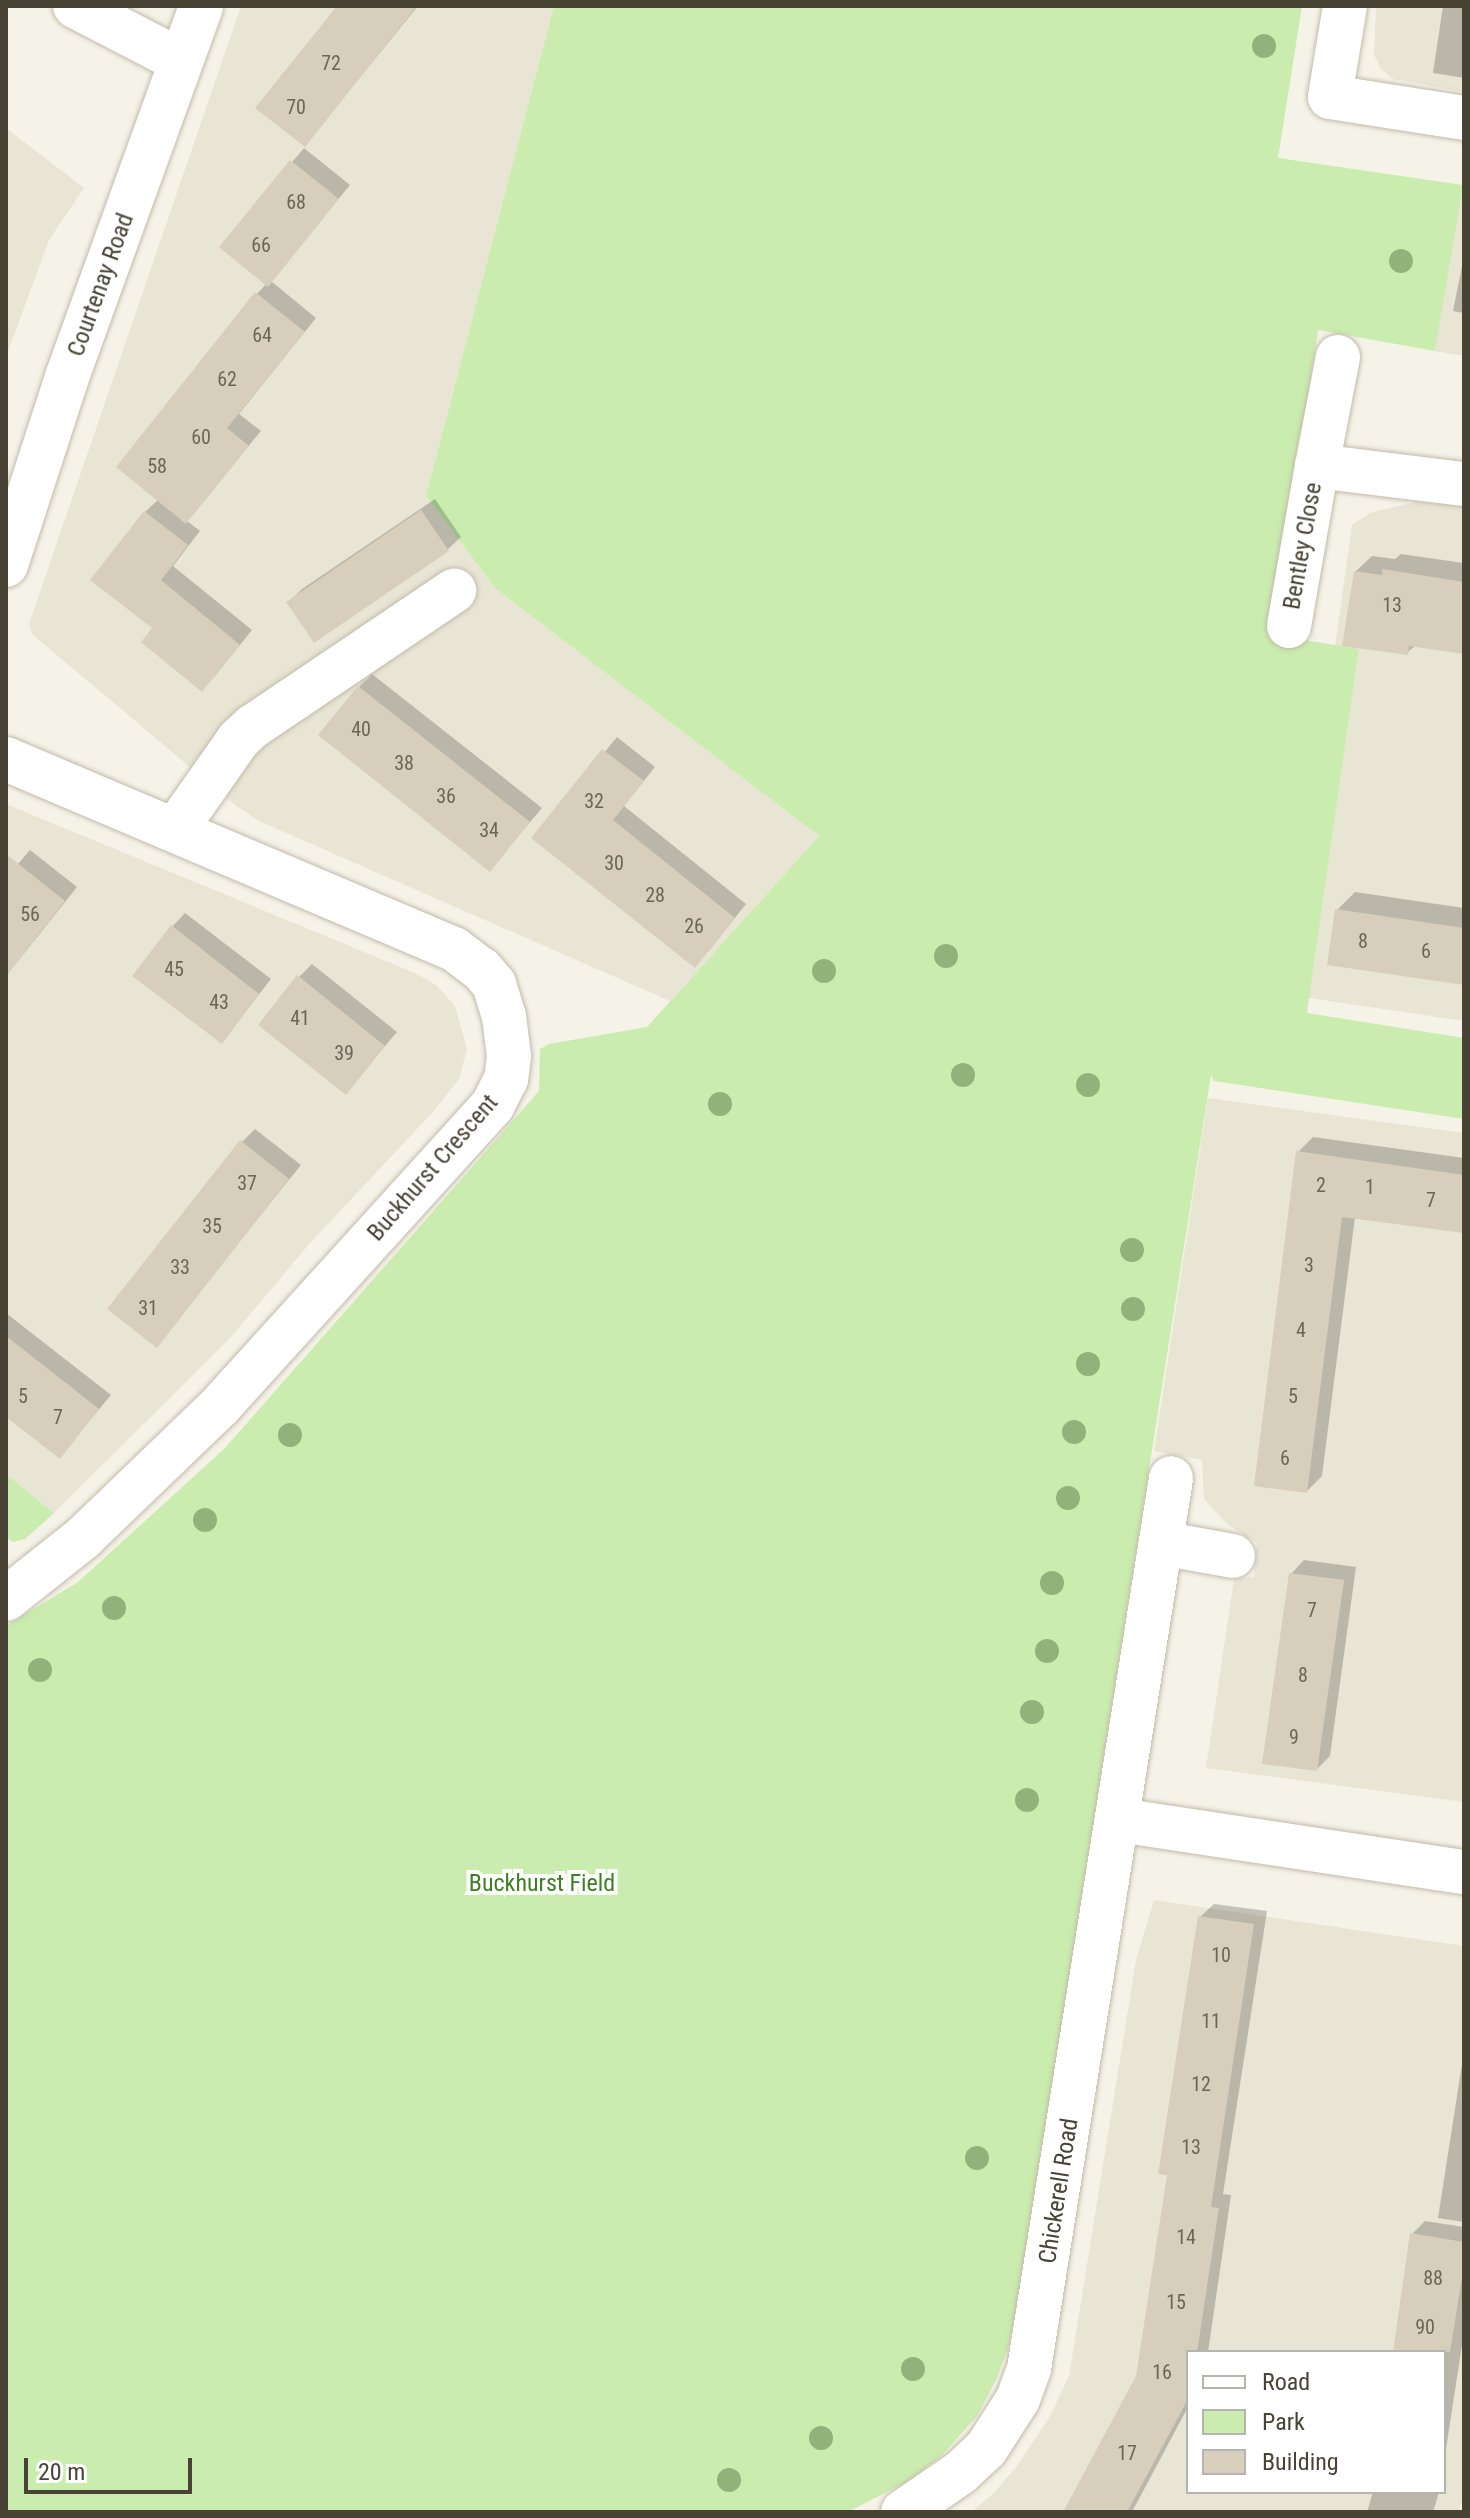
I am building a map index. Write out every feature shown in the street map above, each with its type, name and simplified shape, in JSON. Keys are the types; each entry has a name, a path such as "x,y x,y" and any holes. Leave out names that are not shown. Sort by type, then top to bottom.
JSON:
{"street":[{"path":"75,6 181,61"},
{"name":"Courtenay Road","path":"6,565 67,377 201,6"},
{"path":"1345,6 1330,97 1464,118"},
{"name":"Bentley Close","path":"1289,626 1338,357"},
{"name":"Bentley Close","path":"1317,466 1464,484"},
{"path":"175,830 239,739 252,727 454,591"},
{"name":"Buckhurst Crescent","path":"6,759 403,925 469,959 494,984 500,997 509,1069 492,1106 220,1406 83,1538 6,1599"},
{"name":"Chickerell Road","path":"903,2512 960,2473 986,2449 1018,2399 1029,2369 1119,1820 1171,1478"},
{"path":"1161,1543 1233,1556"},
{"path":"1119,1820 1464,1872"}],"shaded area":[{"path":"241,6 554,6 426,496 495,588 819,836 670,1001 259,821 235,805 33,635 29,624"},
{"path":"1376,6 1464,6 1464,92 1393,79 1381,69 1374,55"},
{"path":"6,128 84,188 49,240 6,357"},
{"path":"1464,174 1464,356 1435,351"},
{"path":"1415,502 1464,506 1464,1021 1309,998 1359,650 1335,646 1352,525 1370,513"},
{"path":"6,804 415,973 436,985 455,1006 467,1049 459,1079 433,1112 310,1243 232,1336 54,1513 6,1474"},
{"path":"1208,1098 1464,1133 1464,1802 1206,1768 1234,1579 1254,1577 1257,1543 1228,1525 1204,1499 1202,1460 1154,1451"},
{"path":"1154,1900 1464,1946 1464,2495 1458,2512 971,2512 992,2495 1017,2466 1049,2418 1069,2376 1136,1960"}],"green space":[{"name":"Buckhurst Field","path":"554,6 1302,6 1278,158 1463,185 1435,351 1318,330 1274,635 1359,649 1307,1013 1464,1038 1464,1119 1214,1081 1211,1075 1018,2302 1008,2349 995,2382 977,2416 943,2454 912,2479 848,2512 6,2512 6,1626 78,1582 224,1449 539,1091 540,1049 549,1044 647,1027 819,836 495,588 426,496"},
{"path":"6,1474 54,1513 25,1539 13,1542 6,1537"}],"building":[{"path":"337,6 417,6 305,147 255,108"},
{"path":"290,160 339,199 268,287 219,247"},
{"path":"255,292 305,332 227,428 249,446 186,524 116,467"},
{"path":"421,510 449,551 314,643 286,602"},
{"path":"144,511 188,545 161,580 240,645 202,692 141,642 152,628 90,580"},
{"path":"1382,569 1464,582 1464,654 1409,646 1408,655 1342,646 1354,571 1382,575"},
{"path":"358,686 530,822 490,872 318,735"},
{"path":"602,749 644,781 613,820 735,918 695,968 531,838"},
{"path":"6,854 65,901 6,976"},
{"path":"1335,909 1464,928 1464,985 1327,965"},
{"path":"171,925 259,994 222,1044 132,976"},
{"path":"297,975 385,1046 346,1095 258,1025"},
{"path":"240,1140 289,1179 157,1348 107,1309"},
{"path":"1296,1151 1464,1175 1464,1233 1342,1217 1307,1493 1254,1486"},
{"path":"6,1336 99,1409 60,1459 6,1417"},
{"path":"1289,1573 1344,1580 1317,1771 1262,1764"},
{"path":"1198,1916 1254,1924 1211,2207 1219,2208 1197,2350 1186,2350 1186,2403 1127,2512 1063,2512 1136,2376 1167,2175 1158,2174"},
{"path":"1410,2233 1464,2242 1464,2265 1450,2352 1393,2350"}]}
